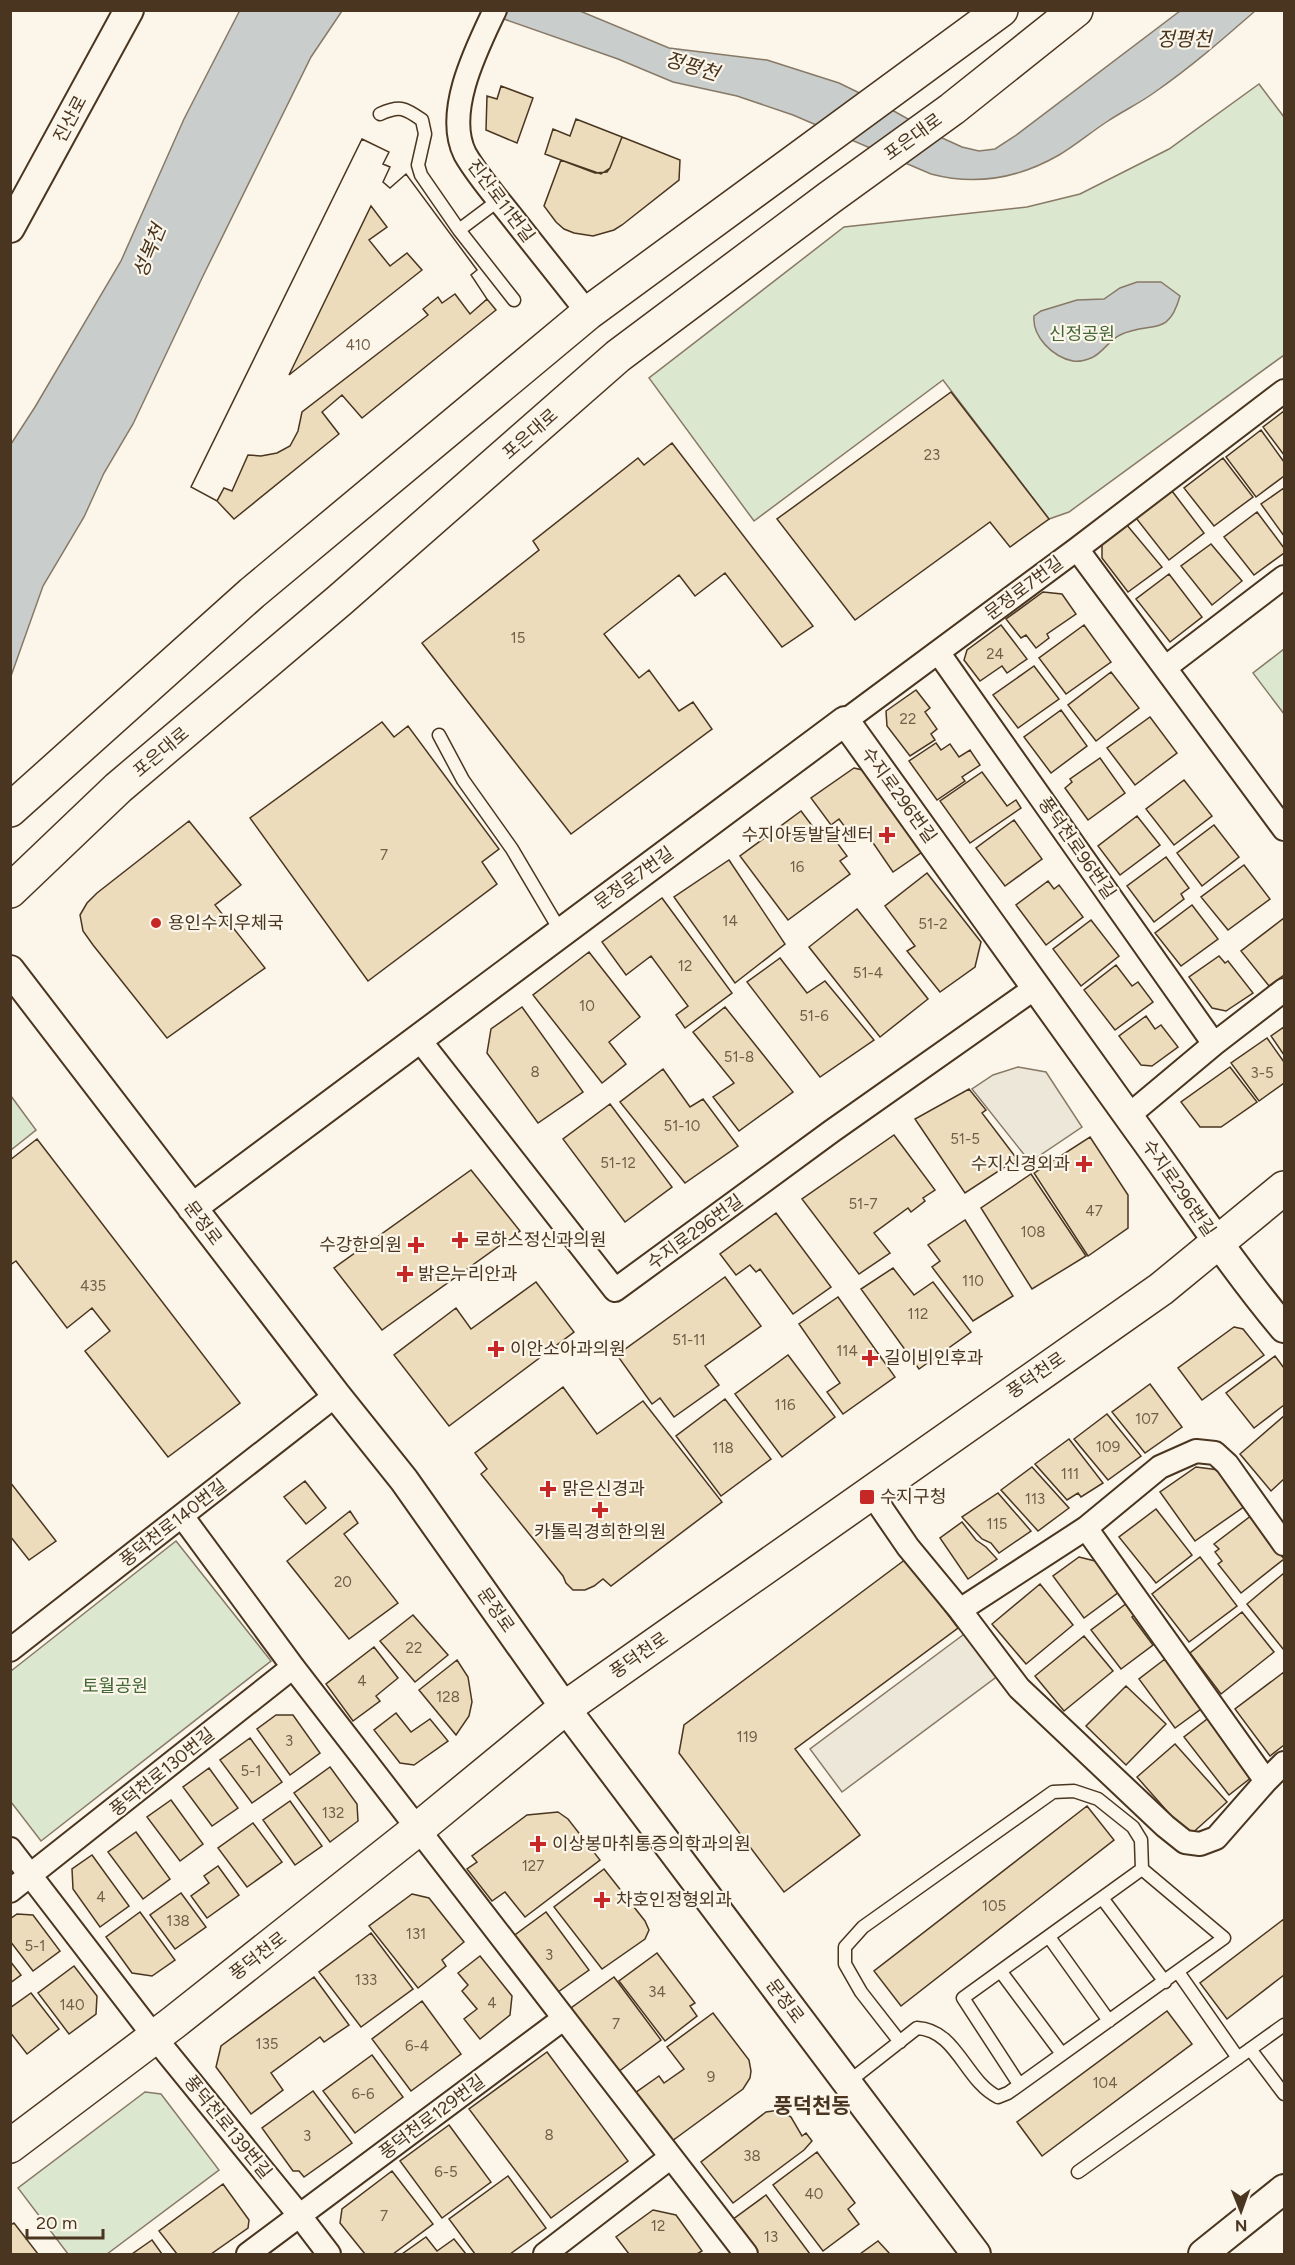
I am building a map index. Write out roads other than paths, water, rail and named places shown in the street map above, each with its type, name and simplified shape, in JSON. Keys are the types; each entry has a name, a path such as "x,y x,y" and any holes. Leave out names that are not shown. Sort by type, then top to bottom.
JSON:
{"main road":[{"path":"10,810 252,593 588,313 1001,10"},
{"name":"포은대로","path":"10,891 118,788 340,600 618,356 952,109 1076,10"},
{"name":"풍덕천로","path":"10,2146 155,2037 418,1829 565,1708 1161,1289 1284,1188"}],"street":[{"name":"진산로","path":"10,228 129,10"},
{"name":"진산로11번길","path":"495,10 465,79 460,105 460,129 464,151 479,176 588,313"},
{"path":"1284,391 1077,549 1284,829"},
{"name":"문정로7번길","path":"192,1208 1077,549"},
{"path":"1166,667 1284,577"},
{"name":"풍덕천로96번길","path":"938,652 1214,1044"},
{"name":"수지로296번길","path":"845,721 1217,1241 1260,1300 1284,1328"},
{"name":"문정로","path":"10,970 336,1395 404,1480 565,1708 976,2254"},
{"name":"수지로296번길","path":"418,1038 615,1290 831,1131 1035,988"},
{"path":"1128,1116 1214,1044 1284,990"},
{"name":"풍덕천로140번길","path":"10,1650 336,1395"},
{"path":"960,1610 1086,1528 1160,1467 1196,1451 1215,1453 1227,1464 1284,1544"},
{"path":"871,1493 908,1547 960,1610 1019,1688 1165,1826 1185,1842 1200,1844 1216,1838 1284,1763"},
{"path":"182,1516 293,1667 746,2254"},
{"path":"1086,1528 1266,1781"},
{"name":"풍덕천로130번길","path":"31,1876 293,1667"},
{"path":"10,1849 155,2037"},
{"path":"10,1891 31,1876"},
{"name":"풍덕천로129번길","path":"300,2216 563,2019"},
{"name":"풍덕천로139번길","path":"155,2037 329,2254"},
{"path":"545,2254 670,2157"},
{"path":"1203,2254 1284,2189"},
{"path":"248,2254 300,2216"}],"lane":[{"path":"380,114 394,108 408,110 422,120 425,134 418,165 420,175 459,230 514,300"},
{"path":"459,230 499,200"},
{"path":"439,735 463,780 512,849 561,932"},
{"path":"847,2083 900,2042 917,2028 930,2029 944,2038 986,2091 998,2097 1008,2093 1224,1938 1142,1869 1141,1840 1133,1827 1098,1799 1074,1791 1053,1792 863,1927 845,1947 845,1964 861,1992 900,2042"},
{"path":"1019,2084 963,1998 1142,1869"},
{"path":"1102,1898 1165,1982"},
{"path":"1049,1937 1109,2021"},
{"path":"1001,1972 1062,2054"},
{"path":"1178,1972 1238,2058"},
{"path":"1078,2172 1284,2025"},
{"path":"1250,2049 1284,2094"}],"water":[{"name":"성복천","path":"240,10 342,11 311,57 133,424 104,473 84,517 43,586 11,676 11,444 121,261 184,119"},
{"name":"정평천","path":"481,11 580,11 669,48 767,60 839,83 940,137 962,147 979,151 995,149 1015,136 1180,11 1255,11 1168,82 1059,155 1013,174 997,178 964,179 931,174 793,115 737,96 673,82 618,59"},
{"path":"1137,282 1161,282 1180,296 1170,318 1164,323 1120,335 1095,356 1080,361 1066,359 1051,351 1036,331 1034,316 1041,311 1077,300 1104,299 1120,288"}],"place":[{"name":"수지아동발달센터","path":"887,835"},
{"name":"용인수지우체국","path":"156,923"},
{"name":"수지신경외과","path":"1084,1164"},
{"name":"로하스정신과의원","path":"460,1240"},
{"name":"수강한의원","path":"416,1245"},
{"name":"밝은누리안과","path":"405,1274"},
{"name":"이안소아과의원","path":"496,1349"},
{"name":"길이비인후과","path":"870,1358"},
{"name":"맑은신경과","path":"548,1489"},
{"name":"수지구청","path":"867,1497"},
{"name":"카톨릭경희한의원","path":"600,1510"},
{"name":"이상봉마취통증의학과의원","path":"538,1844"},
{"name":"차호인정형외과","path":"602,1900"}],"district":[{"name":"풍덕천동","path":"812,2105"}],"park label":[{"name":"신정공원","path":"1082,334"},
{"name":"토월공원","path":"115,1686"}]}
